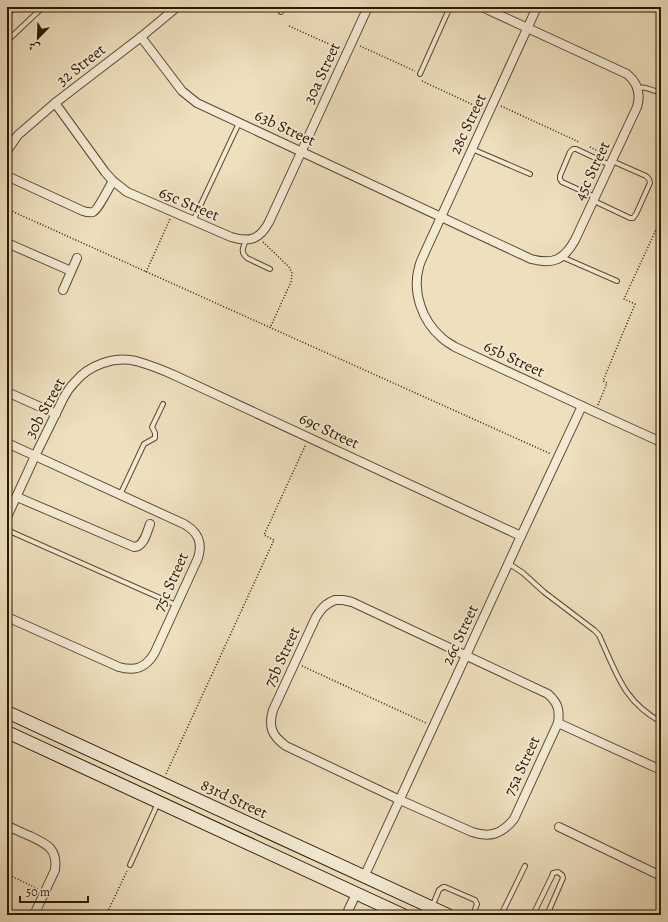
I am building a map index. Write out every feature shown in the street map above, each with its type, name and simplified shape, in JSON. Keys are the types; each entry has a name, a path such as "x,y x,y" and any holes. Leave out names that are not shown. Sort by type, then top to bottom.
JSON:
{"street":[{"name":"30a Street","path":"302,151 368,7"},
{"path":"482,7 627,74 632,78 638,88"},
{"name":"28c Street","path":"424,252 537,7"},
{"name":"32 Street","path":"7,151 18,135 55,103 141,37 175,8"},
{"name":"63b Street","path":"141,37 176,84 189,97 205,107 441,216"},
{"name":"45c Street","path":"562,257 570,249 637,108 639,101 638,88"},
{"name":"65c Street","path":"55,103 113,181 127,192 231,237 246,240"},
{"path":"246,240 258,236 265,230 302,151"},
{"path":"7,176 83,211 91,213 97,208 113,181"},
{"path":"441,216 531,259 542,262 553,262 562,257"},
{"path":"7,243 71,271"},
{"name":"65b Street","path":"424,252 419,267 417,282 418,298 423,313 431,327 442,338 455,347 661,442"},
{"path":"63,290 77,258"},
{"name":"30b Street","path":"7,517 35,456 68,391 85,372 109,361 122,360"},
{"name":"69c Street","path":"122,360 135,361 176,376 521,536"},
{"path":"7,392 56,414"},
{"name":"26c Street","path":"364,877 508,563 582,406"},
{"name":"75c Street","path":"7,443 190,527 195,532 200,544 198,558 152,659 141,668 126,669 119,667 7,617"},
{"path":"17,496 134,548 141,545 150,524"},
{"name":"75b Street","path":"400,800 286,746 279,741 271,727 273,710 316,617 326,603 335,600 352,602 466,655"},
{"name":"75a Street","path":"400,800 481,835 491,835 500,832 514,819 558,723 558,707 548,694 466,655"},
{"name":"83rd Street","path":"7,712 448,915"},
{"path":"558,723 661,770"},
{"path":"7,732 403,915"},
{"path":"45,749 43,747 43,743 48,740 103,763 119,763"},
{"path":"7,826 46,844 51,849 54,856 56,863 55,870 34,915"},
{"path":"559,827 661,876"},
{"path":"346,915 356,894"}],"lane":[{"path":"7,41 43,7"},
{"path":"281,12 283,7"},
{"path":"420,74 450,7"},
{"path":"638,88 645,87 661,92"},
{"path":"194,221 239,122"},
{"path":"472,149 530,174"},
{"path":"572,149 576,149 612,162 646,176 649,179 650,183 633,218 630,218 595,199 561,181 560,179 572,149"},
{"path":"246,240 242,253 244,256 270,269"},
{"path":"562,257 617,281"},
{"path":"120,495 144,444 155,438 155,433 152,427 163,404"},
{"path":"7,530 177,606"},
{"path":"508,563 524,573 544,592 594,630 599,636 622,685 632,700 661,722"},
{"path":"130,864 158,802"},
{"path":"501,915 525,866"},
{"path":"533,915 553,873 558,872 562,875 562,880 547,915"},
{"path":"432,908 440,890 445,887 475,900 477,904 473,915"}],"path":[{"path":"289,26 347,52"},
{"path":"493,103 578,142"},
{"path":"585,145 612,162"},
{"path":"7,209 558,458"},
{"path":"146,272 173,212"},
{"path":"594,412 607,383 603,382 635,304 624,299 661,219"},
{"path":"258,236 264,244 289,267 292,273 291,282 270,328"},
{"path":"162,783 274,540 264,535 309,437"},
{"path":"295,663 433,727"},
{"path":"106,915 130,864"},
{"path":"7,874 45,892"}]}
